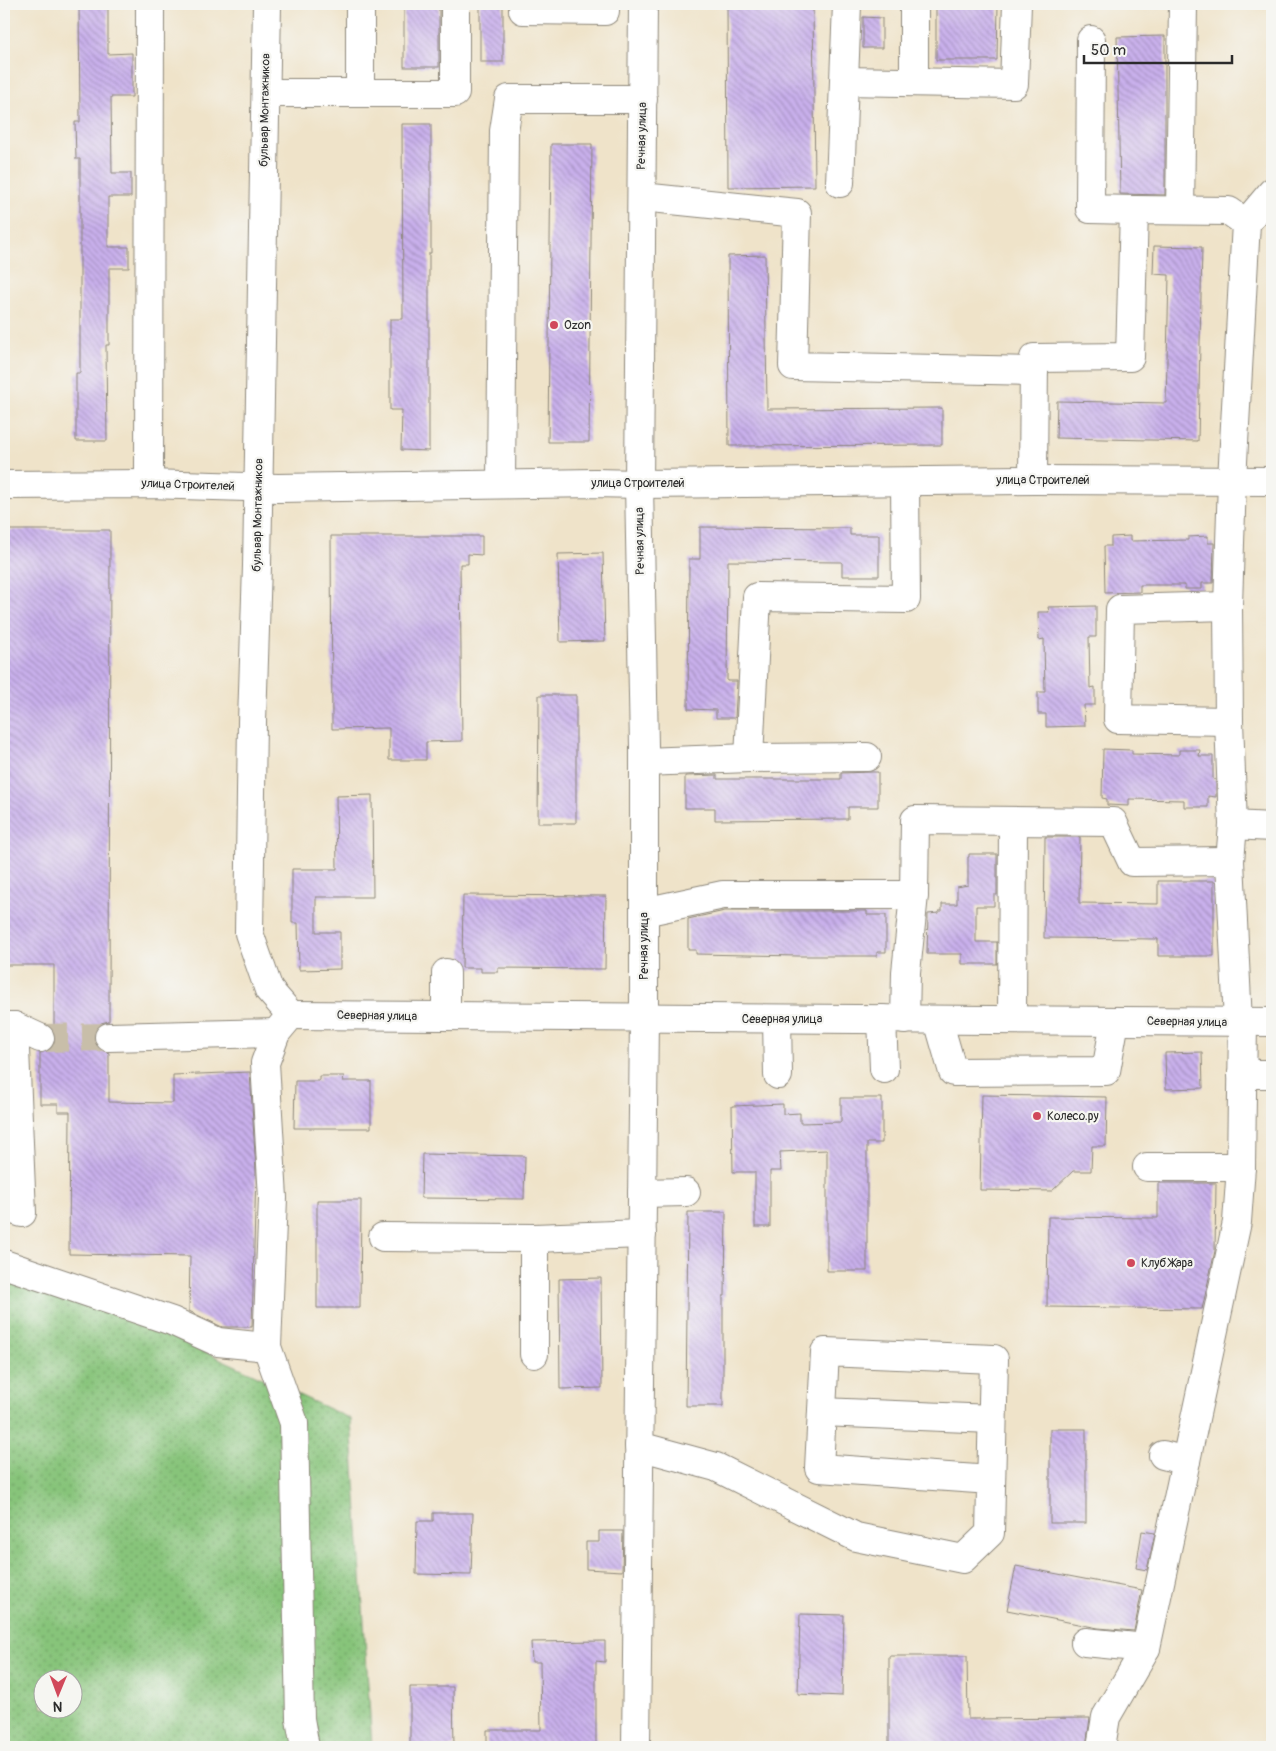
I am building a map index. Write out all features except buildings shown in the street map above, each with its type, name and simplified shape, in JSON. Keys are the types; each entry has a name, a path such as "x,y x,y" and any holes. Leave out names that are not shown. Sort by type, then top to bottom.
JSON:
{"street":[{"path":"149,484 150,4"},
{"name":"бульвар Монтажников","path":"267,4 258,566 252,722 249,934 283,1024"},
{"path":"360,4 360,93"},
{"path":"266,93 455,93 455,4"},
{"path":"523,10 605,11 605,4"},
{"name":"Речная улица","path":"636,1747 644,1019 644,762 639,484 643,4"},
{"path":"840,183 847,4"},
{"path":"914,4 914,82"},
{"path":"844,80 1014,84 1017,4"},
{"path":"1180,210 1183,4"},
{"path":"1091,40 1090,209 1229,211 1246,223"},
{"path":"501,484 504,131 509,99 643,99"},
{"path":"1101,1747 1106,1717 1146,1648 1174,1458 1238,1222 1241,1167 1242,1074 1230,861 1233,825 1229,721 1228,606 1232,480 1246,223 1272,192"},
{"path":"642,198 797,213 794,366 1034,370"},
{"path":"1033,480 1034,358 1130,358 1134,210"},
{"name":"улица Строителей","path":"4,485 149,484 258,487 1033,480 1272,481"},
{"path":"749,758 757,597 906,599 905,482"},
{"path":"1228,606 1120,609 1118,719 1229,721"},
{"path":"644,762 749,758 867,757"},
{"path":"884,1069 893,1020 906,972 914,895 915,820 1113,822 1132,862 1230,861"},
{"path":"1012,1019 1013,822"},
{"path":"1233,825 1272,827"},
{"path":"644,912 723,895 914,895"},
{"path":"446,973 446,1016"},
{"name":"Северная улица","path":"109,1037 283,1024 446,1016 644,1019 1012,1019 1272,1022"},
{"path":"777,1019 778,1075"},
{"path":"938,1020 953,1072 1106,1071 1115,1021"},
{"path":"283,1024 265,1063 274,1198 266,1347 294,1424 300,1719 305,1747"},
{"path":"4,1207 22,1213 9,1026 40,1038"},
{"path":"1242,1074 1272,1074"},
{"path":"1147,1167 1241,1167"},
{"path":"642,1193 686,1192"},
{"path":"383,1237 534,1238 642,1234"},
{"path":"534,1238 534,1354"},
{"path":"4,1264 172,1321 218,1342 266,1347"},
{"path":"639,1446 716,1467 856,1537 963,1559 990,1534 994,1359 825,1352 818,1468 991,1480"},
{"path":"822,1412 992,1419"},
{"path":"1085,1642 1146,1648"}],"green space":[{"path":"4,1281 147,1325 351,1419 372,1747 4,1747"}],"tunnel":[{"path":"40,1038 109,1037"}],"place":[{"name":"Ozon","path":"554,325"},
{"name":"Колесо.ру","path":"1037,1116"},
{"name":"Клуб Жара","path":"1131,1263"}]}
